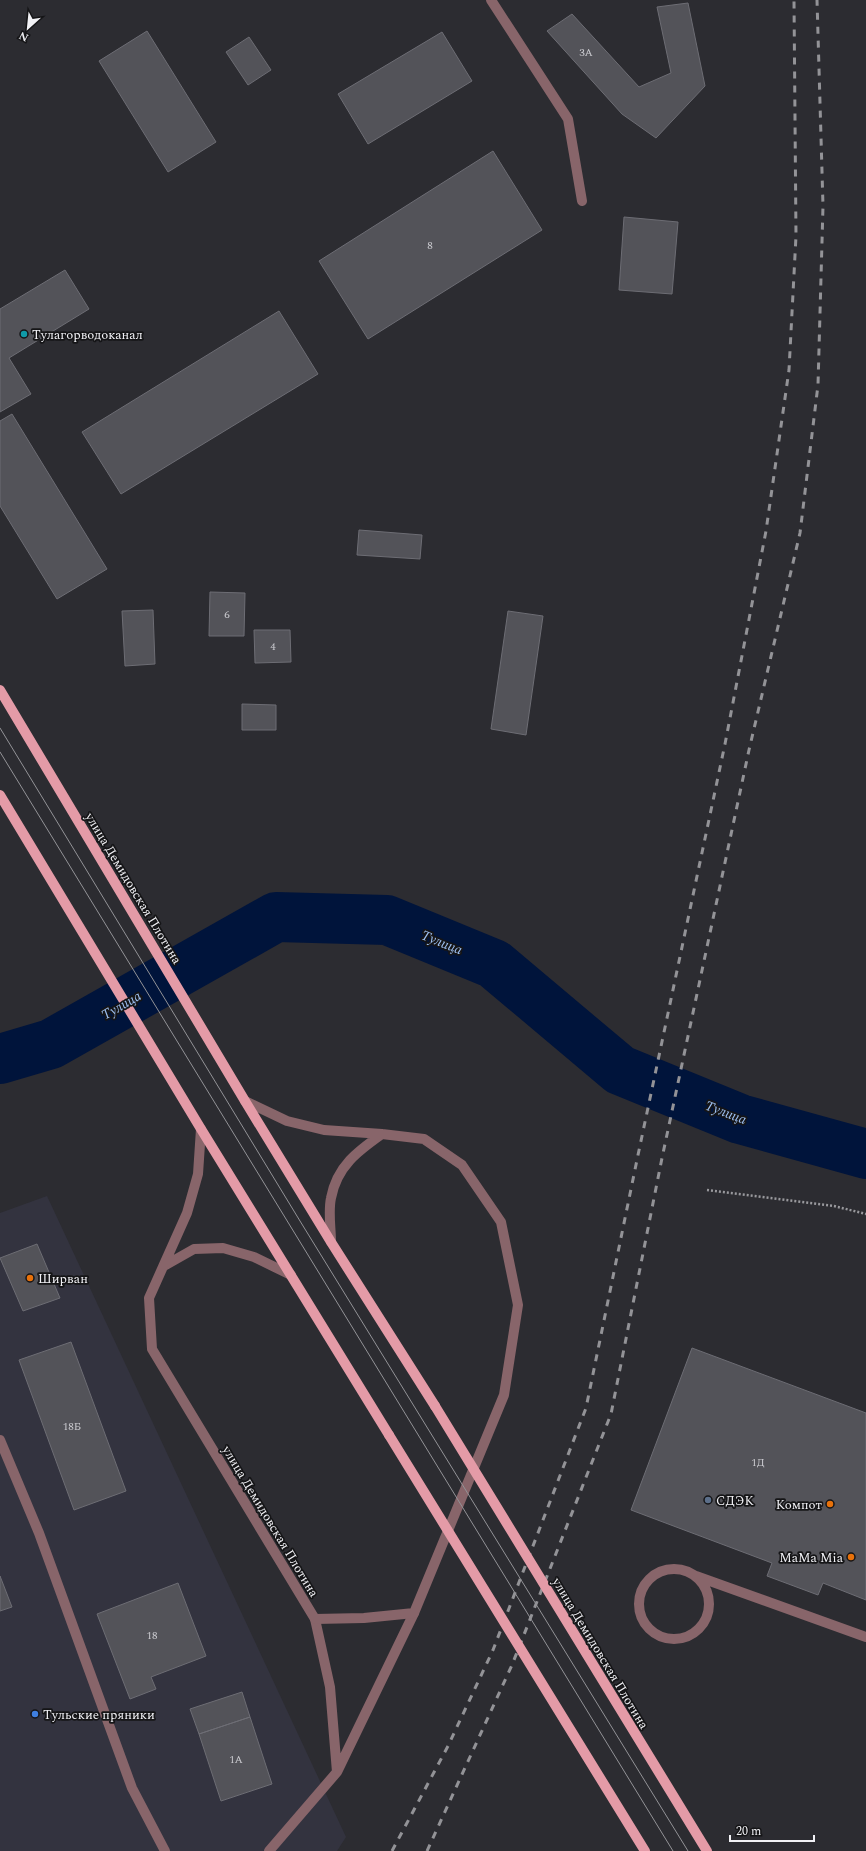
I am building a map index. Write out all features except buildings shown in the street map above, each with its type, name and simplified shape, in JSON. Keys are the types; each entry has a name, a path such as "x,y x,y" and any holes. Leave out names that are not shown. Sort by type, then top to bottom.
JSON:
{"main road":[{"name":"улица Демидовская Плотина","path":"0,690 133,910 330,1242 435,1406 707,1851"},
{"path":"0,795 291,1275 645,1851"}],"street":[{"path":"491,0 568,119 582,201"},
{"path":"245,1101 294,1123 324,1130 382,1134 424,1139 462,1165 501,1222 518,1305 504,1395 414,1613 337,1772 269,1851"},
{"name":"улица Демидовская Плотина","path":"202,1129 197,1180 187,1214 148,1298 152,1349 315,1619 330,1687 337,1772"},
{"path":"330,1242 331,1198 341,1172 355,1154 382,1134"},
{"path":"164,1266 194,1249 223,1248 254,1257 291,1275"},
{"path":"0,1440 39,1533 132,1788 165,1851"},
{"path":"696,1576 706,1588 709,1602 706,1619 698,1630 680,1639 668,1639 656,1636 646,1626 640,1615 639,1596 650,1577 660,1572 673,1569 685,1571 866,1637"},
{"path":"315,1619 364,1618 414,1613"}],"path":[{"path":"707,1190 834,1206 866,1214"}],"shaded area":[{"path":"47,1196 346,1837 337,1851 0,1851 0,1213"}],"waterway":[{"name":"Тулица","path":"0,1059 51,1044 276,917 387,920 494,964 620,1070 740,1119 866,1154"}],"tram line":[{"path":"0,728 300,1221 688,1851"},
{"path":"0,752 673,1851"}],"railway":[{"path":"392,1851 448,1746 493,1650 586,1408 725,744 766,531 789,370 796,236 794,0"},
{"path":"427,1851 512,1665 611,1414 662,1158 749,750 800,533 818,385 823,206 817,0"}],"place":[{"name":"Тулагорводоканал","path":"24,334"},
{"name":"Ширван","path":"30,1278"},
{"name":"СДЭК","path":"708,1500"},
{"name":"Компот","path":"830,1504"},
{"name":"MaMa Mia","path":"851,1557"},
{"name":"Тульские пряники","path":"35,1714"}]}
